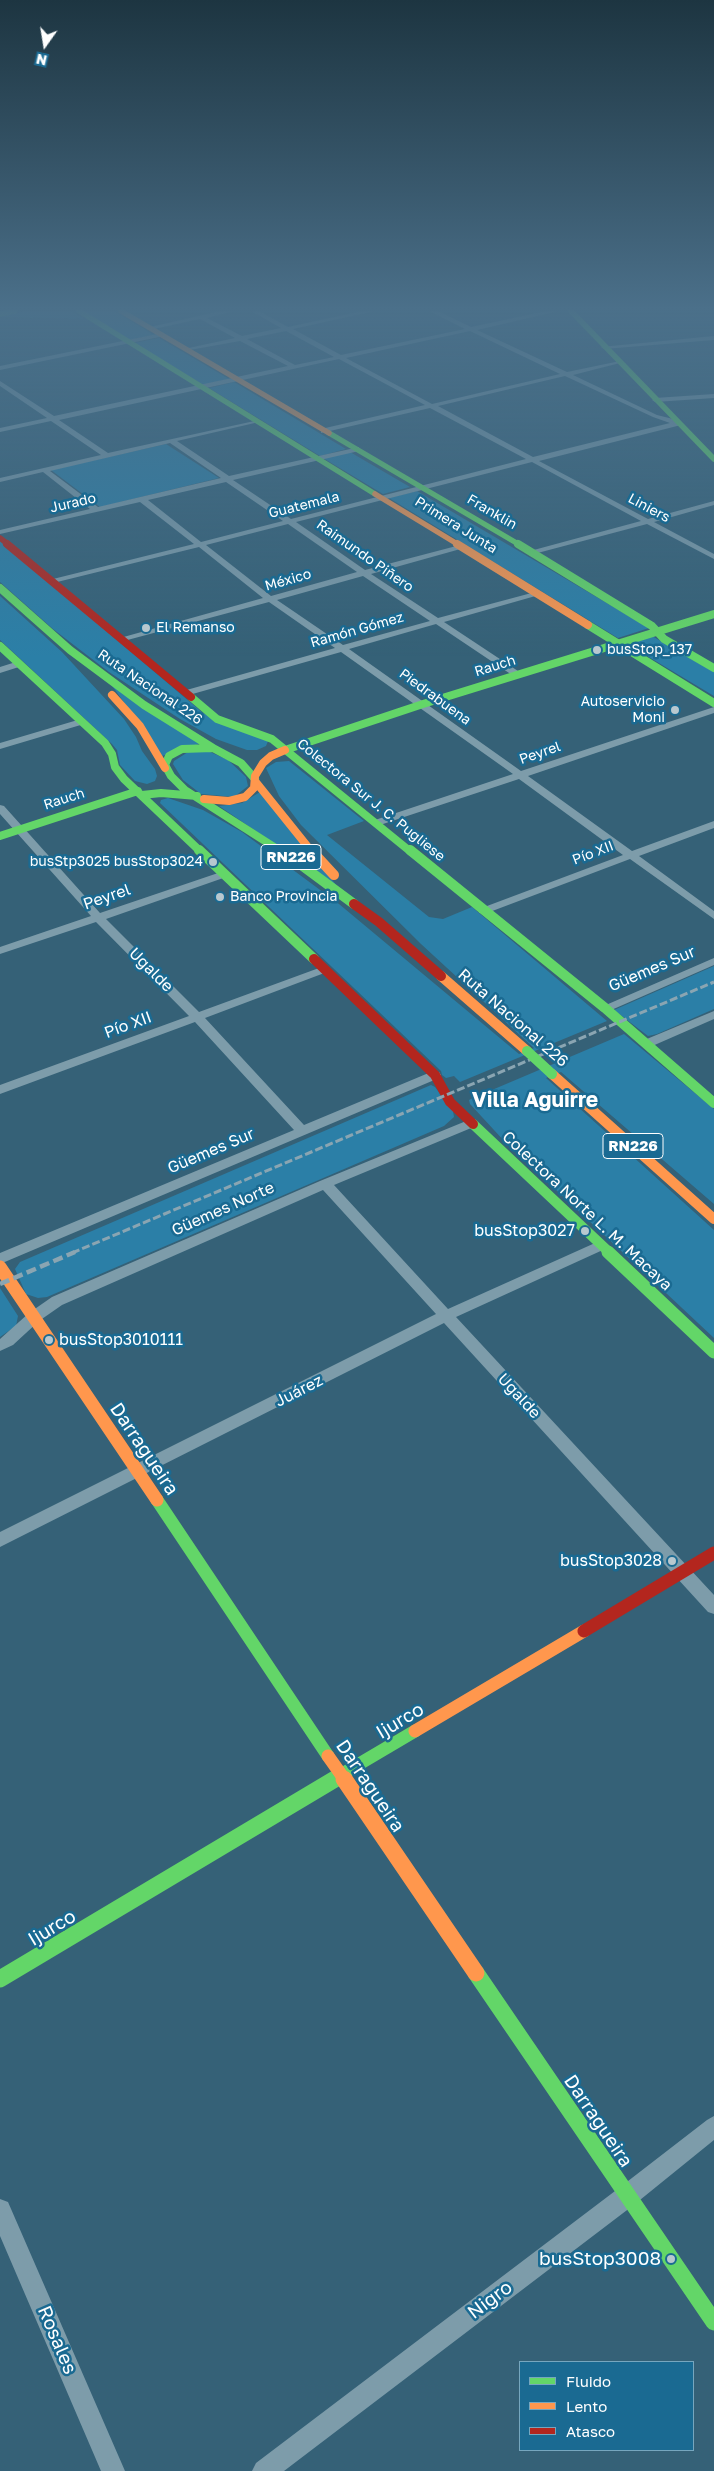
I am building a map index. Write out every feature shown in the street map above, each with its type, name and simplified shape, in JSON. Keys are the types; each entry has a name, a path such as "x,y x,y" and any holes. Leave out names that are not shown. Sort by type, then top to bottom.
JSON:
{"main road":[{"name":"Primera Junta","path":"266,426 714,703"},
{"name":"Franklin","path":"318,426 533,553 652,626 664,639 714,668"},
{"path":"681,426 714,459"},
{"name":"Colectora Sur J. C. Pugliese","path":"0,538 217,719 267,736 285,750 605,1008 714,1103"},
{"name":"Ruta Nacional 226","path":"0,588 70,650 144,705 242,763 302,841 379,922"},
{"name":"Rauch","path":"285,750 423,704 714,614"},
{"name":"Colectora Norte L. M. Macaya","path":"0,646 105,743 119,773 322,970 435,1075 448,1100 471,1123 714,1352"},
{"name":"Ruta Nacional 226","path":"70,650 131,715 178,784 276,847 379,922 714,1218"},
{"name":"Ruta Nacional 226","path":"166,769 166,760 177,751 192,747 216,749"},
{"path":"216,749 252,755 285,750"},
{"path":"255,780 258,770 266,760 285,750"},
{"path":"140,793 160,785 165,776 166,769"},
{"name":"Ruta Nacional 226","path":"198,796 217,801 235,800 248,794 254,788 255,780"},
{"path":"140,793 198,796"},
{"name":"Rauch","path":"0,836 140,793"},
{"name":"Darragueira","path":"0,1267 342,1776 714,2322"},
{"name":"Ijurco","path":"0,1979 714,1553"}],"street":[{"path":"0,430 17,426"},
{"path":"62,426 106,455"},
{"path":"0,480 233,426"},
{"path":"324,430 340,426"},
{"name":"Liniers","path":"468,426 714,557"},
{"name":"Guatemala","path":"52,582 665,426"},
{"name":"Raimundo Piñero","path":"172,440 291,521 364,574 518,675"},
{"name":"Jurado","path":"0,532 356,449"},
{"path":"44,470 97,510"},
{"name":"Piedrabuena","path":"142,499 198,545 271,600 423,704 714,916"},
{"path":"533,553 714,503"},
{"name":"México","path":"123,640 460,546"},
{"name":"Ramón Gómez","path":"186,693 536,593"},
{"path":"0,670 19,664"},
{"name":"Peyrel","path":"376,823 714,710"},
{"path":"0,746 81,722"},
{"name":"Ugalde","path":"0,808 98,917 197,1017 302,1131"},
{"name":"Pío XII","path":"483,911 714,824"},
{"name":"Peyrel","path":"0,951 225,874"},
{"name":"Güemes Sur","path":"605,1008 714,962"},
{"name":"Pío XII","path":"0,1090 322,970"},
{"path":"646,1044 714,1015"},
{"name":"Güemes Sur","path":"0,1259 435,1075"},
{"name":"Güemes Norte","path":"0,1344 8,1341 34,1317 57,1301 325,1184 471,1123"},
{"name":"Ugalde","path":"325,1184 714,1607"},
{"name":"Juárez","path":"0,1540 139,1472 445,1316 600,1246"},
{"name":"Nigro","path":"264,2471 628,2196 714,2127"},
{"name":"Rosales","path":"0,2210 113,2471"}],"shaded area":[{"path":"272,426 308,426 346,449 320,456"},
{"path":"166,444 219,478 100,507 51,470"},
{"path":"350,452 410,487 383,494 323,458"},
{"path":"417,491 649,628 618,638 389,498"},
{"path":"0,541 203,713 268,741 266,746 257,750 247,750 216,739 180,719 109,672 53,629 0,582"},
{"path":"0,596 62,652 124,719 136,737 142,751 155,769 157,776 155,781 147,784 135,781 120,765 117,750 112,744 0,640"},
{"path":"652,636 714,672 714,696 627,644"},
{"path":"108,680 202,743 162,756"},
{"path":"208,751 228,760 246,777 248,786 234,797 201,794 183,780 173,764 174,761 188,752"},
{"path":"289,761 364,821 327,835 429,917 443,919 472,907 607,1021 460,1082 454,1076 446,1078 442,1075 441,1071 160,803 161,800 168,798 203,810 242,832 339,904 519,1054 534,1048 421,944 301,825 279,796 266,768 276,762"},
{"path":"260,792 337,886 219,806 242,803"},
{"path":"714,966 714,1009 657,1034 648,1036 614,1010"},
{"path":"624,1034 714,1109 714,1204 561,1072 546,1078 714,1230 714,1338 506,1143 470,1104 469,1100 473,1098"},
{"path":"431,1085 435,1087 453,1111 454,1117 444,1126 47,1297 38,1298 26,1294 15,1269 20,1262"},
{"path":"0,1288 18,1316 16,1326 0,1337"}],"railway":[{"path":"72,1253 714,982"},
{"path":"0,1284 75,1252"}],"traffic: fast":[{"path":"266,426 375,494"},
{"path":"682,426 714,459"},
{"path":"329,433 533,553 652,626 664,639 714,668"},
{"path":"0,588 70,650 144,705 213,748"},
{"path":"285,750 423,704 714,614"},
{"path":"588,625 714,703"},
{"path":"0,646 105,743 112,754 115,767 124,779 314,959"},
{"path":"191,697 217,719 272,739 605,1008 714,1103"},
{"path":"255,779 241,763 213,748 182,749 169,756 165,765 171,776 185,790 276,847 354,904"},
{"path":"0,836 138,791"},
{"path":"142,795 161,793 197,796"},
{"path":"527,1051 552,1074"},
{"path":"473,1124 714,1352"},
{"path":"157,1500 328,1756"},
{"path":"0,1979 415,1731"},
{"path":"476,1973 714,2322"}],"traffic: slow":[{"path":"318,426 329,433"},
{"path":"375,494 588,625"},
{"path":"112,695 140,726 165,768"},
{"path":"204,799 229,801 245,797 254,788 255,776 263,763 271,756 285,750"},
{"path":"255,781 302,841 334,875"},
{"path":"441,976 527,1051"},
{"path":"552,1074 714,1219"},
{"path":"0,1267 157,1500"},
{"path":"415,1731 584,1631"},
{"path":"328,1756 476,1973"}],"traffic: jam":[{"path":"0,538 191,697"},
{"path":"354,904 379,922 441,976"},
{"path":"314,959 435,1075 450,1102 473,1124"},
{"path":"584,1631 714,1553"}],"place":[{"name":"El Remanso","path":"146,628"},
{"name":"busStop_137","path":"597,650"},
{"name":"Autoservicio Moni","path":"675,710"},
{"name":"busStp3025 busStop3024","path":"213,862"},
{"name":"Banco Provincia","path":"220,897"},
{"name":"busStop3027","path":"585,1231"},
{"name":"busStop3010111","path":"49,1340"},
{"name":"busStop3028","path":"672,1561"},
{"name":"busStop3008","path":"671,2259"}],"district":[{"name":"Villa Aguirre","path":"535,1100"}]}
